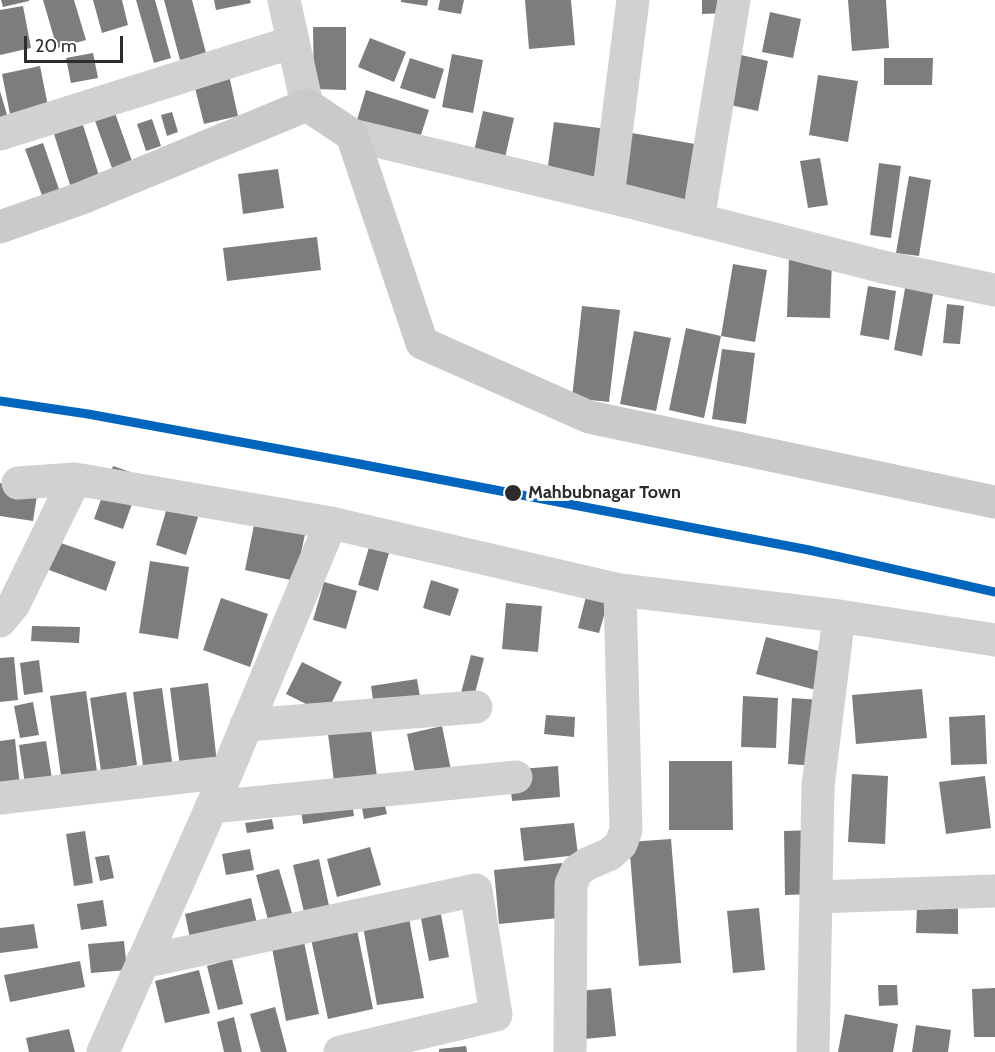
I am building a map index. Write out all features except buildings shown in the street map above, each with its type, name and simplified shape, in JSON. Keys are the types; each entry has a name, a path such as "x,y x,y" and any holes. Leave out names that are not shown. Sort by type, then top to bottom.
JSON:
{"street":[{"path":"284,0 307,105 352,135 883,267 995,290"},
{"path":"608,197 633,0"},
{"path":"698,220 734,0"},
{"path":"0,134 293,42"},
{"path":"0,227 82,198 307,105"},
{"path":"352,135 422,343 589,417 995,502"},
{"path":"0,621 14,604 75,479"},
{"path":"18,483 75,479 331,522 620,591 839,616 995,640"},
{"path":"103,1052 227,772 331,522"},
{"path":"570,1052 571,884 578,871 587,864 610,854 621,844 626,830 620,591"},
{"path":"813,1052 818,786 839,616"},
{"path":"246,725 476,707"},
{"path":"0,798 227,772"},
{"path":"211,807 516,777"},
{"path":"142,962 476,890 496,1015 340,1052"},
{"path":"816,897 995,891"}],"transit line":[{"path":"0,401 88,414 344,461 809,550 995,592"}],"place":[{"name":"Mahbubnagar Town","path":"513,493"}]}
